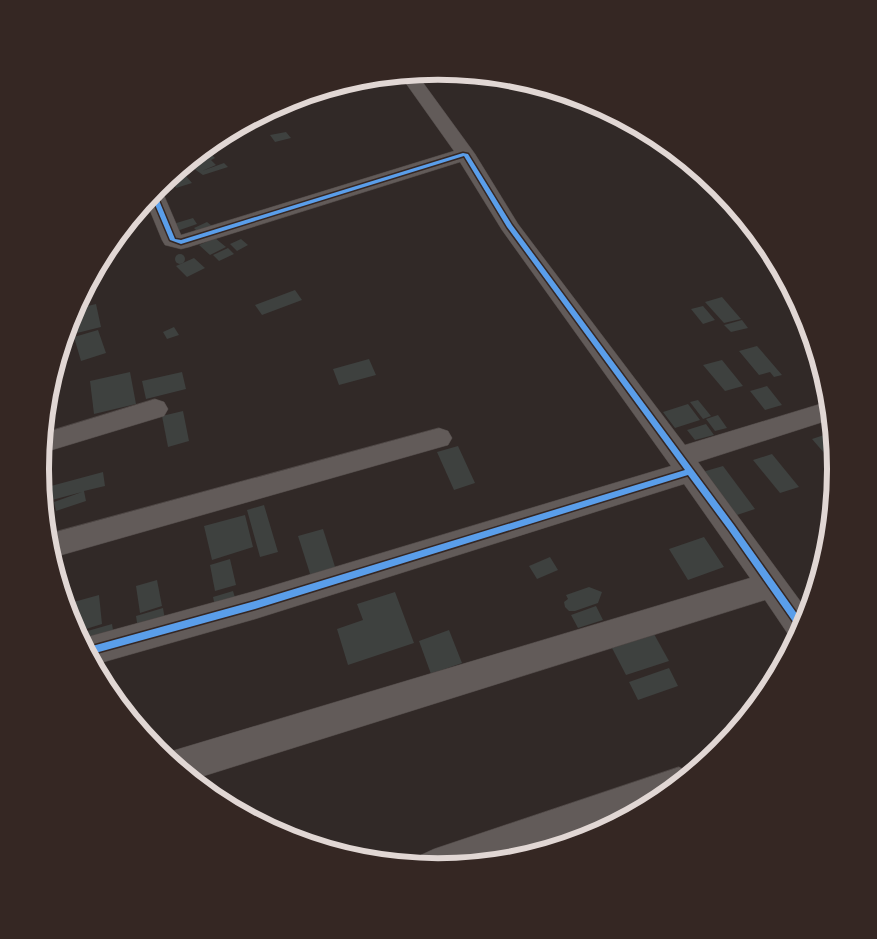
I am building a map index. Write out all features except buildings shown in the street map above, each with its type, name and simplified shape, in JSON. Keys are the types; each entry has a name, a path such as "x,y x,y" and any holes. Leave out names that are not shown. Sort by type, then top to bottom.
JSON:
{"street":[{"path":"413,81 465,154 509,226 685,464 798,622"},
{"path":"157,201 173,240 181,242 465,154"},
{"path":"50,441 155,409"},
{"path":"93,650 255,605 685,464 824,413"},
{"path":"56,544 439,438"},
{"path":"184,765 772,584"},
{"path":"463,858 657,792"}],"cycle path":[{"path":"156,201 173,240 181,242 465,154 509,226 731,527 798,622"},
{"path":"93,650 255,605 690,471"}]}
